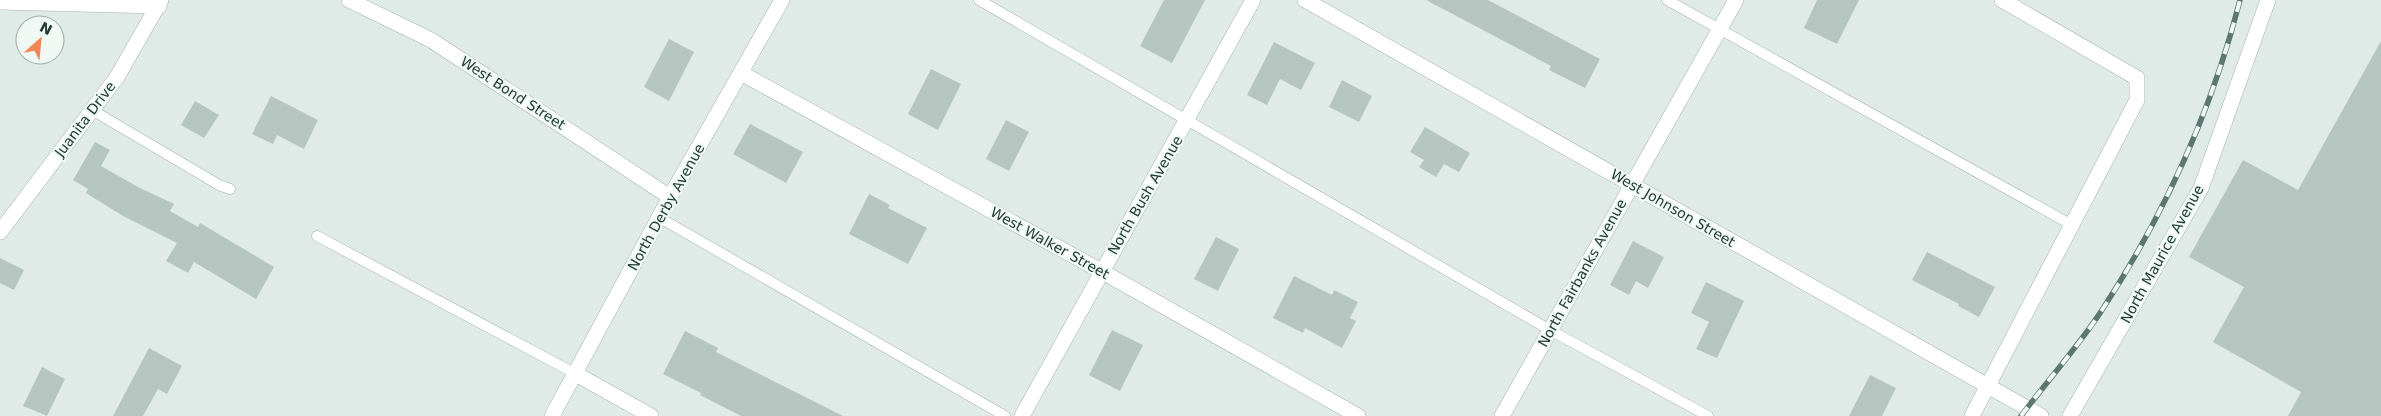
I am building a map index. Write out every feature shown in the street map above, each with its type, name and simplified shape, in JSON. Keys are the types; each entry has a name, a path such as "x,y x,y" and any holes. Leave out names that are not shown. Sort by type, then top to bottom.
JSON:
{"street":[{"name":"West Bond Street","path":"349,0 431,40 670,197"},
{"name":"North Derby Avenue","path":"552,416 670,197 782,0"},
{"name":"North Bush Avenue","path":"1022,416 1101,271 1187,122 1253,0"},
{"name":"West Johnson Street","path":"1305,0 2041,416"},
{"name":"North Fairbanks Avenue","path":"1502,416 1736,0"},
{"path":"1972,416 2137,100 2137,78 2002,0"},
{"name":"North Maurice Avenue","path":"2070,416 2201,188 2268,0"},
{"path":"0,2 160,3"},
{"name":"Juanita Drive","path":"0,232 117,77 160,3"},
{"name":"West Walker Street","path":"741,73 1101,271 1358,416"},
{"path":"576,374 651,416"}],"lane":[{"path":"978,0 1550,330 1708,416"},
{"path":"1667,0 2072,225"},
{"path":"92,110 219,185 230,189"},
{"path":"660,218 1005,416"},
{"path":"317,236 576,374"}],"building":[{"path":"1164,0 1205,0 1172,63 1140,46"},
{"path":"1426,0 1488,0 1600,59 1585,88 1549,70 1551,66"},
{"path":"1817,0 1859,0 1837,44 1804,28"},
{"path":"669,39 694,52 669,101 644,87"},
{"path":"2381,41 2381,416 2288,416 2301,392 2213,342 2244,287 2189,257 2243,160 2298,190"},
{"path":"1274,42 1315,63 1301,90 1280,79 1267,105 1247,95"},
{"path":"931,69 961,84 938,130 908,114"},
{"path":"1342,80 1372,96 1359,122 1329,107"},
{"path":"271,96 318,120 304,149 277,135 273,144 252,134"},
{"path":"195,101 219,115 204,138 181,125"},
{"path":"1006,120 1029,132 1009,171 986,159"},
{"path":"750,124 803,152 786,183 733,154"},
{"path":"1425,127 1470,153 1459,172 1444,164 1436,177 1419,167 1424,160 1410,152"},
{"path":"95,142 110,150 101,166 138,187 174,204 170,211 198,227 200,223 274,267 256,299 194,262 188,273 166,261 177,243 123,216 86,193 88,189 73,180"},
{"path":"869,194 890,205 888,208 927,228 908,264 849,234"},
{"path":"1216,237 1239,249 1218,291 1194,279"},
{"path":"1633,241 1664,257 1648,288 1636,281 1629,295 1610,285"},
{"path":"1927,252 1995,287 1979,317 1958,306 1959,304 1912,280"},
{"path":"0,258 24,270 14,290 0,283"},
{"path":"1294,276 1332,295 1334,290 1358,302 1350,318 1356,321 1342,348 1305,328 1303,333 1273,318"},
{"path":"1706,282 1744,301 1717,358 1696,349 1709,322 1691,313"},
{"path":"1112,330 1143,345 1120,391 1089,375"},
{"path":"685,331 718,348 716,352 843,416 741,416 700,395 701,393 663,374"},
{"path":"149,348 182,366 167,394 158,389 143,416 113,416"},
{"path":"42,367 65,379 47,416 23,406"},
{"path":"1870,375 1896,388 1882,416 1849,416"}],"railway":[{"path":"2021,416 2093,324 2146,237 2184,161 2200,121 2229,41 2240,0"}]}
